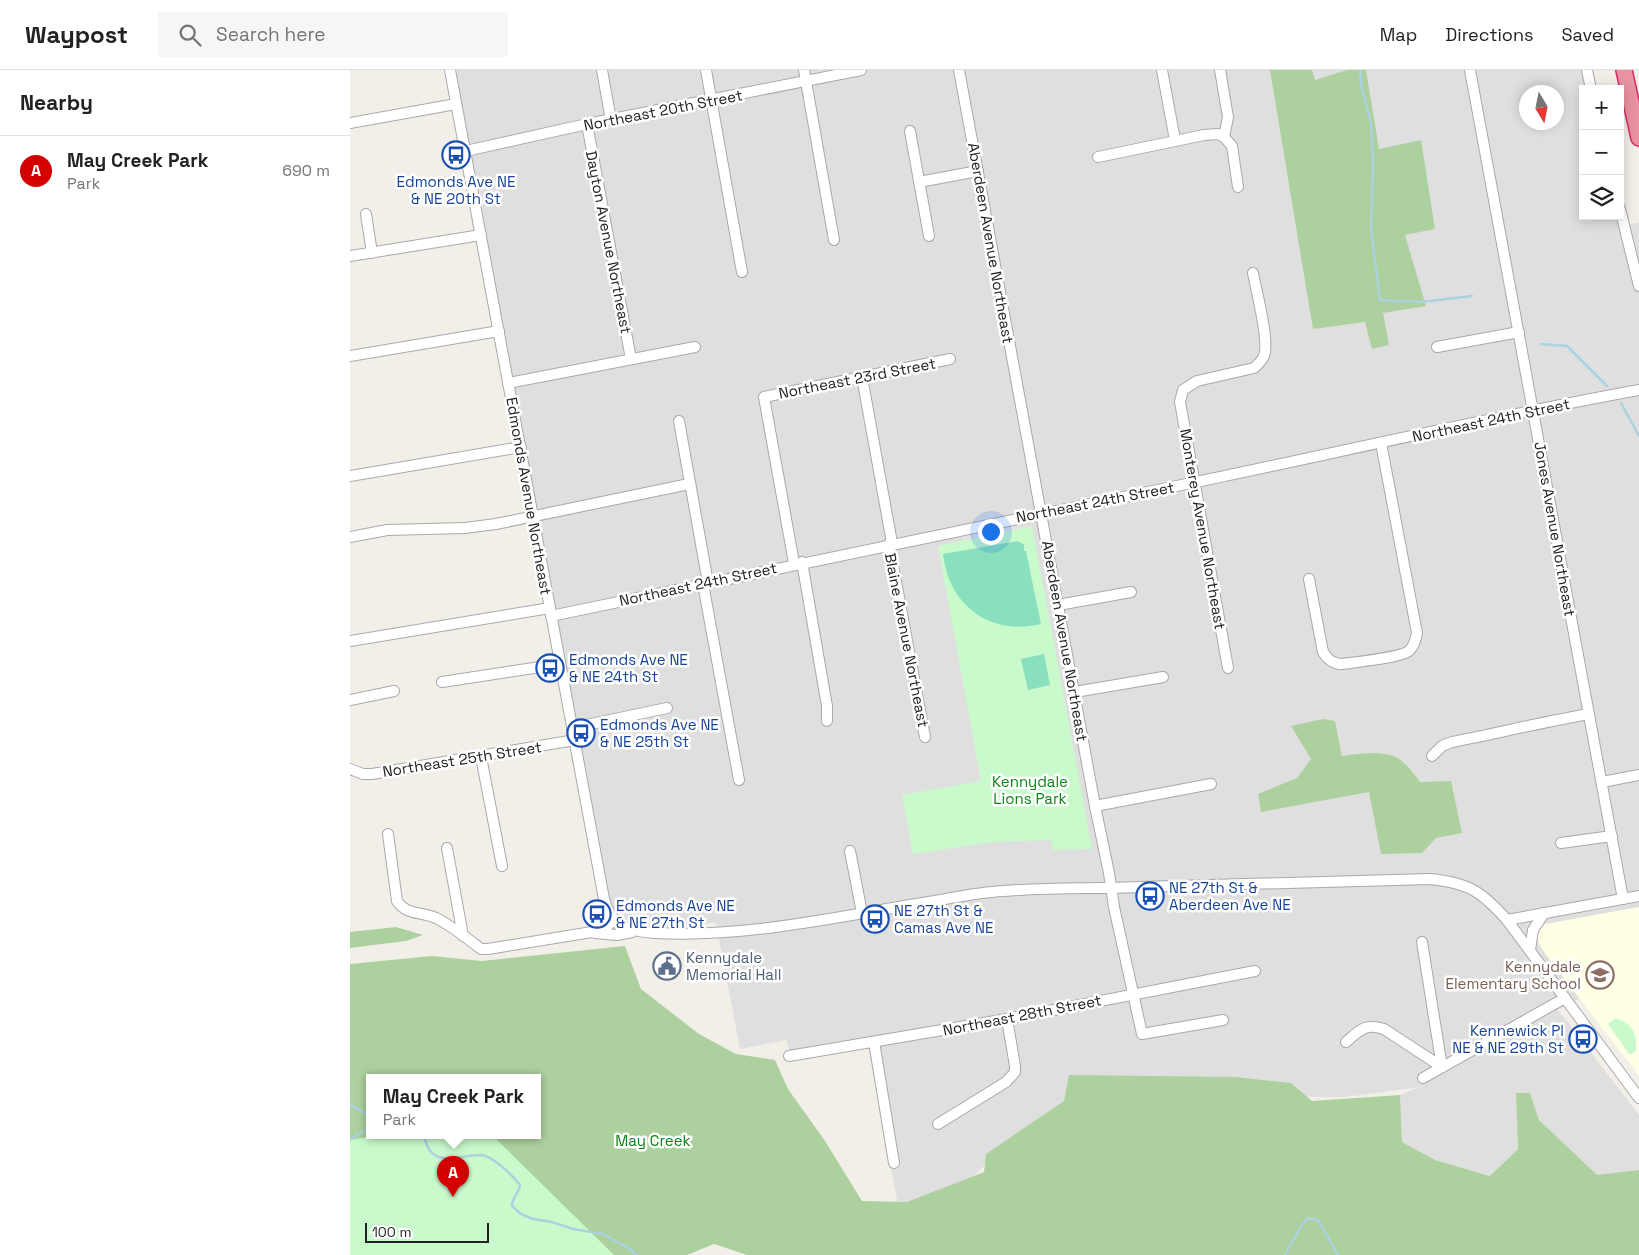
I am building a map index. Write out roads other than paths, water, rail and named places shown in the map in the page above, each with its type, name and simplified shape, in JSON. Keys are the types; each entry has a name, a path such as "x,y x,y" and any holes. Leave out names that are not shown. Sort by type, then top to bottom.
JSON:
{"highway":[{"path":"1624,70 1639,138"}],"street":[{"name":"Edmonds Avenue Northeast","path":"450,70 604,899 606,908 614,920"},
{"path":"602,70 611,120"},
{"path":"706,70 742,272"},
{"path":"804,70 834,240"},
{"name":"Northeast 20th Street","path":"466,151 587,124 861,70"},
{"name":"Aberdeen Avenue Northeast","path":"959,70 1095,806 1142,1034 1223,1020"},
{"path":"1162,70 1175,140"},
{"path":"1220,70 1228,117 1224,136"},
{"name":"Jones Avenue Northeast","path":"1470,70 1623,899"},
{"path":"1587,70 1590,85"},
{"path":"350,123 456,104"},
{"name":"Dayton Avenue Northeast","path":"587,124 631,359"},
{"path":"910,131 929,236"},
{"path":"1098,157 1175,140 1212,134 1224,136 1232,146 1238,187"},
{"path":"919,182 978,171"},
{"path":"366,214 372,252"},
{"path":"1623,220 1639,286"},
{"path":"350,256 481,235"},
{"name":"Monterey Avenue Northeast","path":"1228,668 1181,409 1183,390 1198,381 1254,368 1265,355 1266,342 1253,273"},
{"path":"350,356 499,331"},
{"path":"1437,347 1519,332"},
{"path":"508,383 694,347"},
{"name":"Northeast 23rd Street","path":"798,563 764,397 950,359"},
{"name":"Blaine Avenue Northeast","path":"862,377 925,737"},
{"name":"Northeast 24th Street","path":"350,641 551,612 706,584 1041,512 1381,443 1533,409 1639,390"},
{"path":"679,421 739,780"},
{"path":"1309,579 1323,652 1330,662 1342,664 1399,655 1409,650 1413,645 1417,633 1381,443"},
{"path":"350,476 521,447"},
{"path":"350,537 388,530 465,528 534,517 690,484"},
{"path":"798,563 828,706 827,721"},
{"path":"1058,605 1131,592"},
{"path":"442,682 560,664"},
{"path":"1075,692 1163,677"},
{"path":"350,700 394,691"},
{"path":"572,728 667,708"},
{"path":"1432,756 1442,746 1452,742 1589,714"},
{"name":"Northeast 25th Street","path":"350,769 363,774 372,774 575,740"},
{"path":"481,757 502,866"},
{"path":"1602,782 1639,775"},
{"path":"1095,806 1211,784"},
{"path":"388,834 398,902 402,908 408,912 426,914 436,918 481,949 601,930 614,920 624,928 641,931 730,932 992,892 1430,879 1449,881 1464,885 1478,892 1507,920 1639,1098"},
{"path":"1561,843 1612,836"},
{"path":"446,848 463,936"},
{"path":"850,852 862,913"},
{"path":"1507,920 1639,896"},
{"path":"1530,950 1533,930 1544,913"},
{"path":"591,932 617,934 641,931"},
{"path":"1422,942 1442,1067"},
{"name":"Northeast 28th Street","path":"789,1056 1007,1019 1254,971"},
{"path":"1424,1078 1565,998"},
{"path":"938,1124 1012,1077 1015,1066 1007,1019"},
{"path":"1346,1042 1361,1029 1373,1026 1384,1029 1442,1067"},
{"path":"874,1042 894,1163"}],"waterway":[{"path":"1360,70 1362,89 1371,123 1373,162 1371,231 1380,300 1421,302 1472,296"},
{"path":"1541,344 1567,346 1607,386"},
{"path":"1621,403 1639,436"},
{"path":"350,1104 366,1114"},
{"name":"May Creek","path":"350,1140 366,1130"},
{"name":"May Creek","path":"424,1139 432,1153 443,1158 449,1159 475,1155 491,1158 520,1185 512,1206 521,1214 573,1229 603,1234 630,1249 636,1255"},
{"name":"May Creek","path":"1285,1255 1301,1226 1308,1218 1318,1220 1338,1255"}],"place":[{"name":"Edmonds Ave NE & NE 20th St","path":"456,155"},
{"name":"Edmonds Ave NE & NE 24th St","path":"550,668"},
{"name":"Edmonds Ave NE & NE 25th St","path":"581,733"},
{"name":"NE 27th St & Aberdeen Ave NE","path":"1150,896"},
{"name":"Edmonds Ave NE & NE 27th St","path":"597,914"},
{"name":"NE 27th St & Camas Ave NE","path":"875,919"},
{"name":"Kennydale Memorial Hall","path":"667,966"},
{"name":"Kennydale Elementary School","path":"1600,975"},
{"name":"Kennewick Pl NE & NE 29th St","path":"1583,1039"},
{"name":"May Creek Park","path":"453,1197"}],"park label":[{"name":"Kennydale Lions Park","path":"1030,790"}]}
